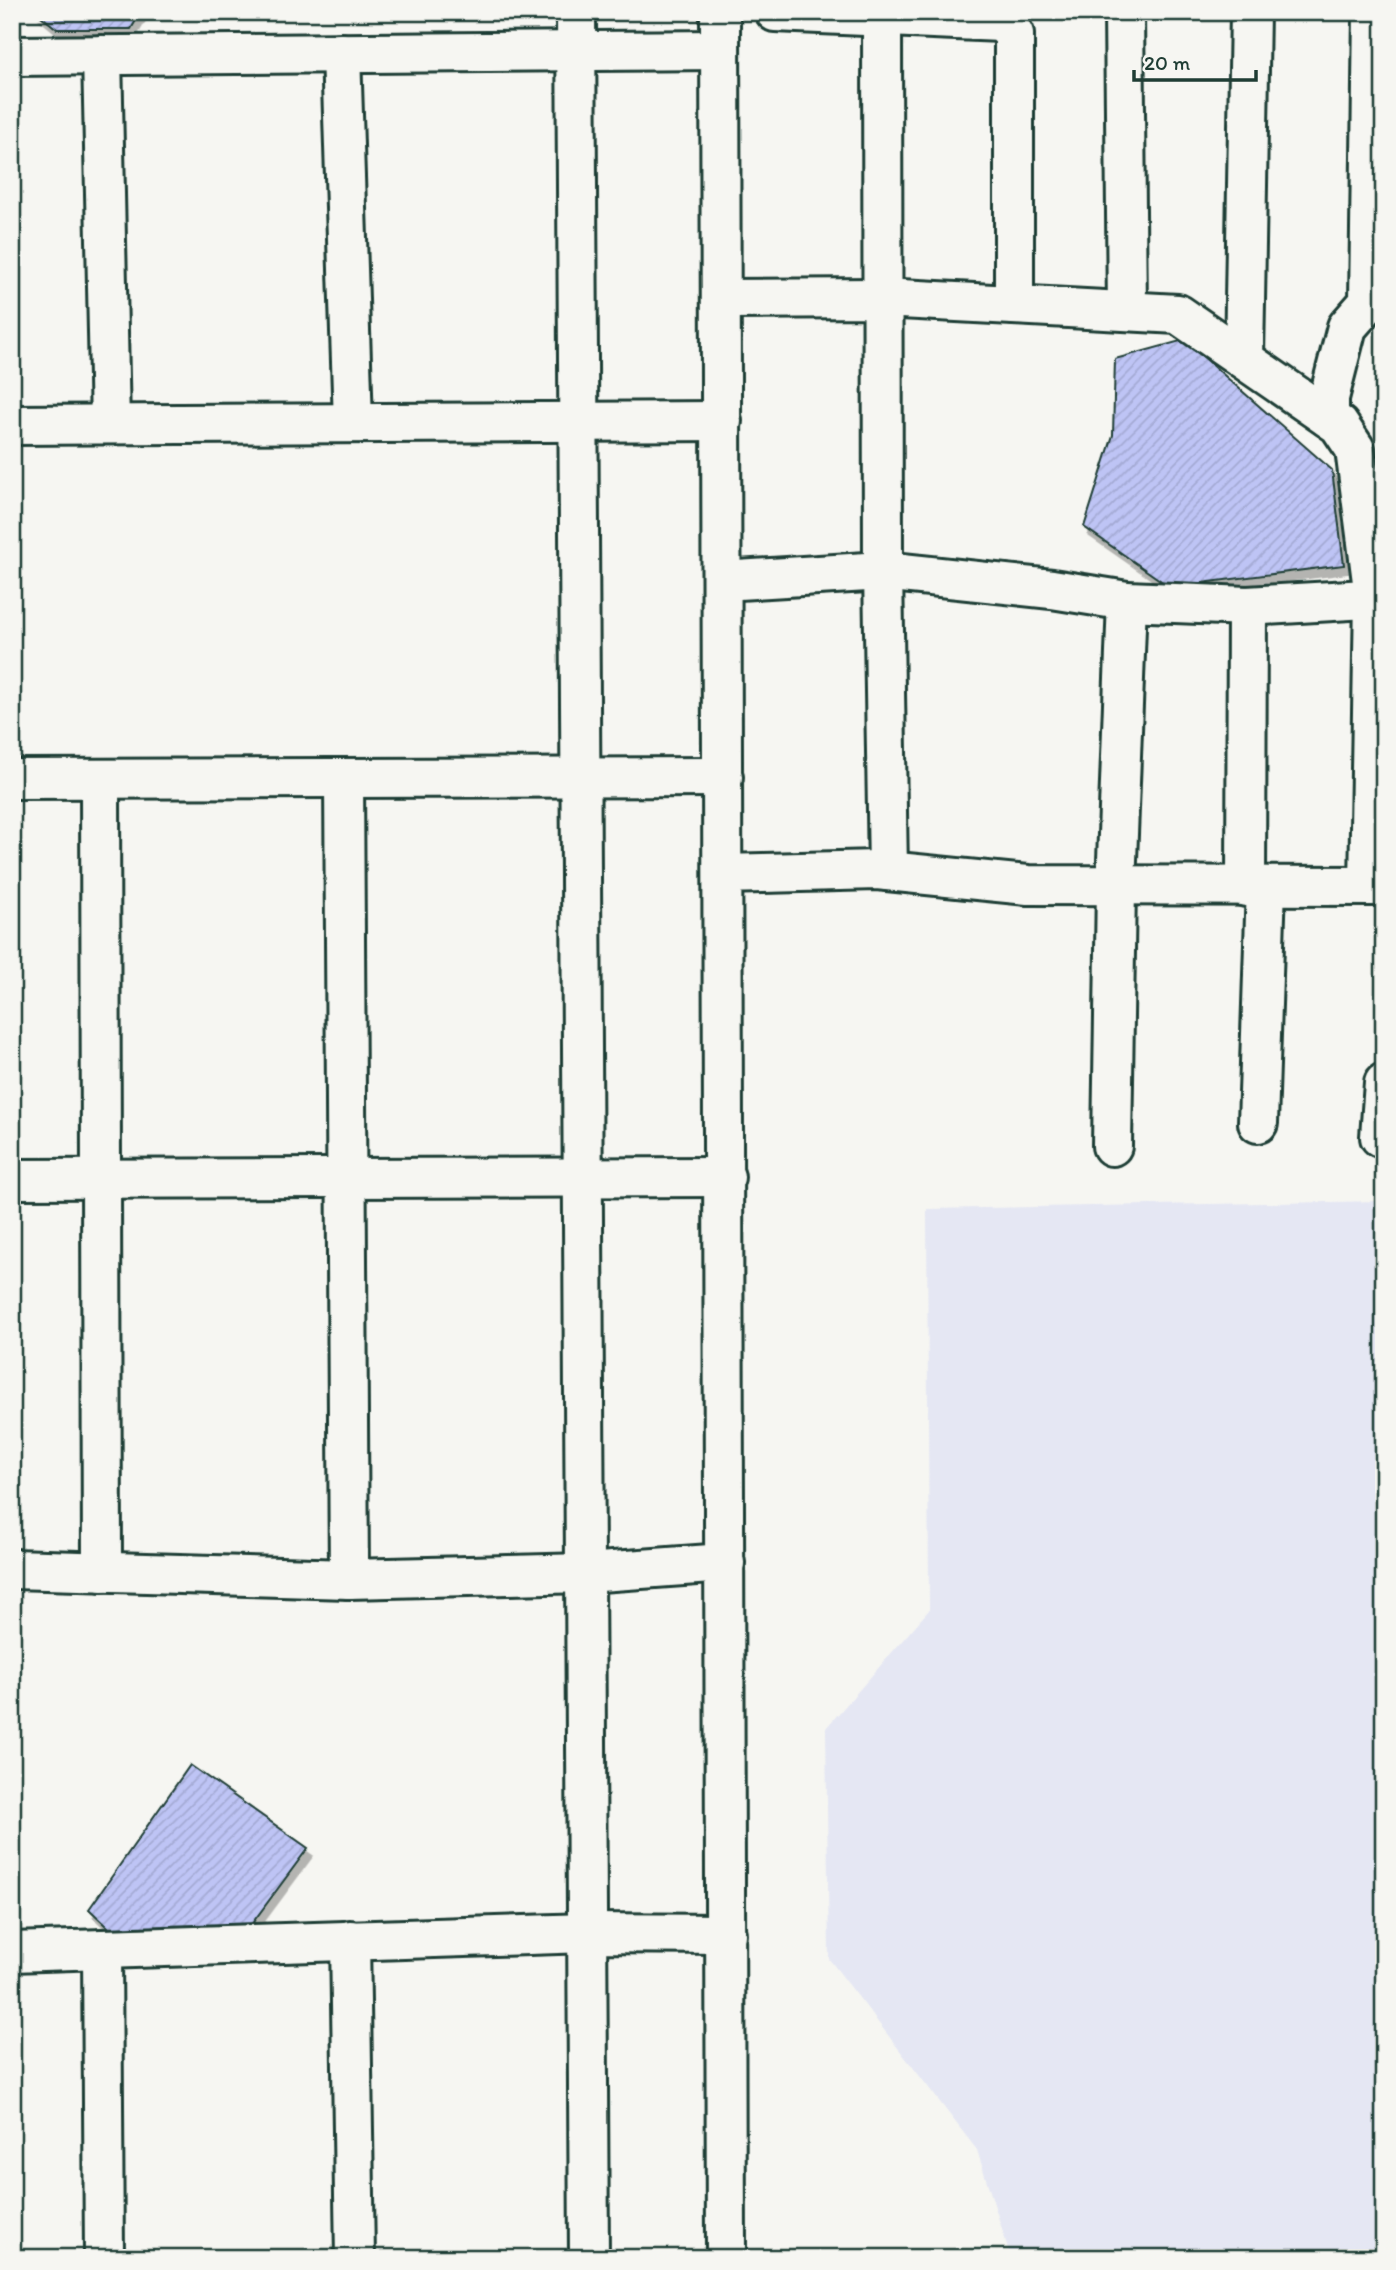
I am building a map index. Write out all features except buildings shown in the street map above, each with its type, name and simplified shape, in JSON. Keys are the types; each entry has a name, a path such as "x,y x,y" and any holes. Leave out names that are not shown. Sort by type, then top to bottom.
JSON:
{"street":[{"path":"576,12 589,2258"},
{"path":"720,12 726,2258"},
{"path":"775,12 882,17 992,17 1014,34 1014,305"},
{"path":"1124,12 1128,312"},
{"path":"1244,359 1250,12"},
{"path":"1328,418 1329,398 1347,327 1369,302 1373,12"},
{"path":"882,17 883,570 888,871"},
{"path":"12,56 720,50"},
{"path":"341,54 353,423"},
{"path":"102,55 110,424"},
{"path":"721,299 882,298 1178,314 1339,425 1355,449 1379,598 1376,886 1028,885 888,871 724,874"},
{"path":"12,425 722,421"},
{"path":"722,581 883,570 1052,589 1127,601 1247,606 1379,598"},
{"path":"1112,1146 1116,886 1127,601"},
{"path":"1247,606 1256,887 1258,1123"},
{"path":"12,779 723,777"},
{"path":"344,778 349,1579"},
{"path":"100,779 103,1572"},
{"path":"1380,1137 1384,1083"},
{"path":"12,1180 725,1177"},
{"path":"12,1569 349,1579 585,1573 725,1563"},
{"path":"12,1952 587,1933 726,1934"},
{"path":"350,1940 355,2258"},
{"path":"103,1949 104,2258"}],"shaded area":[{"path":"1384,1201 1384,2258 1011,2258 977,2150 829,1959 826,1728 929,1610 927,1209"}]}
